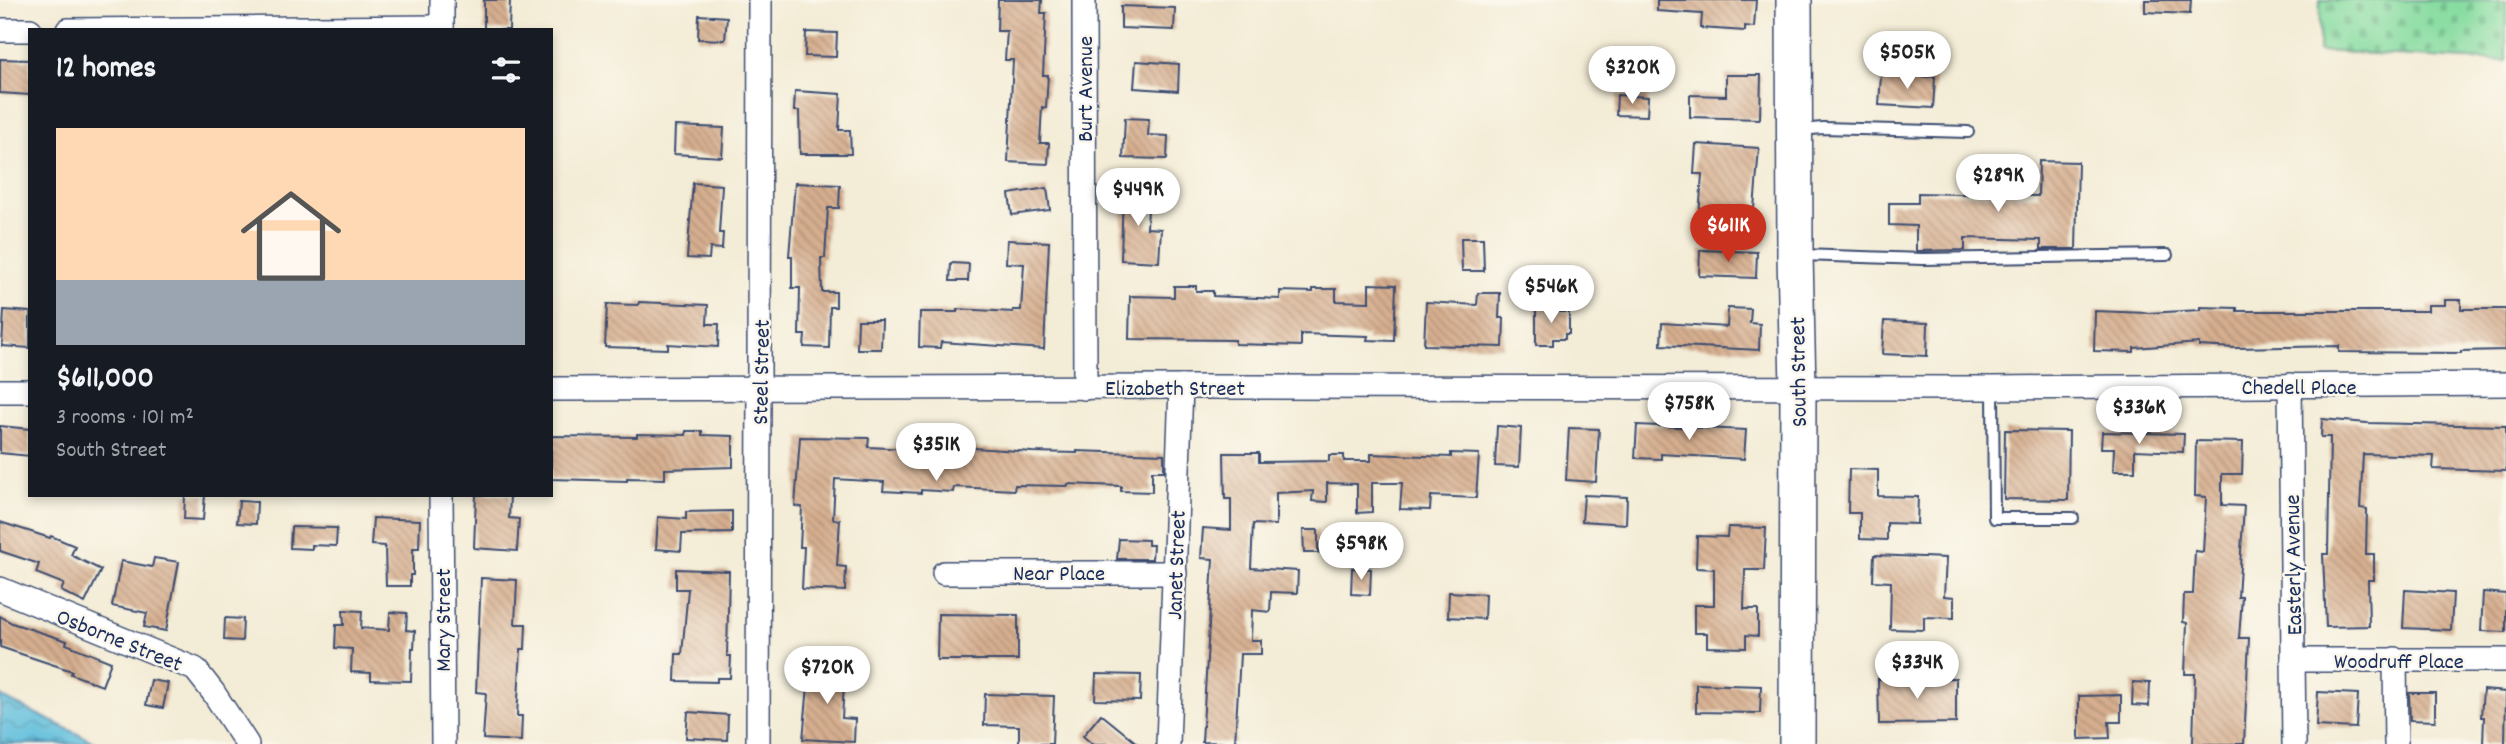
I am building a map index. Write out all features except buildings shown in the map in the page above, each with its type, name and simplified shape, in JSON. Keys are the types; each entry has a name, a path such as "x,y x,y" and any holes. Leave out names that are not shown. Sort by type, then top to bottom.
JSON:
{"main road":[{"name":"South Street","path":"1794,0 1794,255 1798,388 1797,744"}],"street":[{"path":"442,0 442,28"},
{"name":"Steel Street","path":"758,744 760,0"},
{"name":"Burt Avenue","path":"1084,0 1085,388"},
{"path":"0,30 28,30"},
{"name":"Chedell Place","path":"1798,388 2506,384"},
{"name":"Easterly Avenue","path":"2290,386 2294,744"},
{"name":"Janet Street","path":"1168,744 1181,387"},
{"name":"Elizabeth Street","path":"553,389 1798,388"},
{"path":"0,391 28,391"},
{"name":"Mary Street","path":"442,497 443,744"},
{"name":"Near Place","path":"944,573 1175,573"},
{"name":"Osborne Street","path":"0,589 195,669 247,744"},
{"path":"2395,659 2396,744"},
{"name":"Woodruff Place","path":"2293,660 2506,660"}],"lane":[{"path":"1794,131 1823,128 1968,132"},
{"path":"1794,255 1923,259 2167,255"},
{"path":"1993,388 1994,519 2073,518"}],"green space":[{"path":"2320,0 2506,0 2506,61 2319,51"}],"water":[{"path":"0,696 98,744 0,744"}]}
